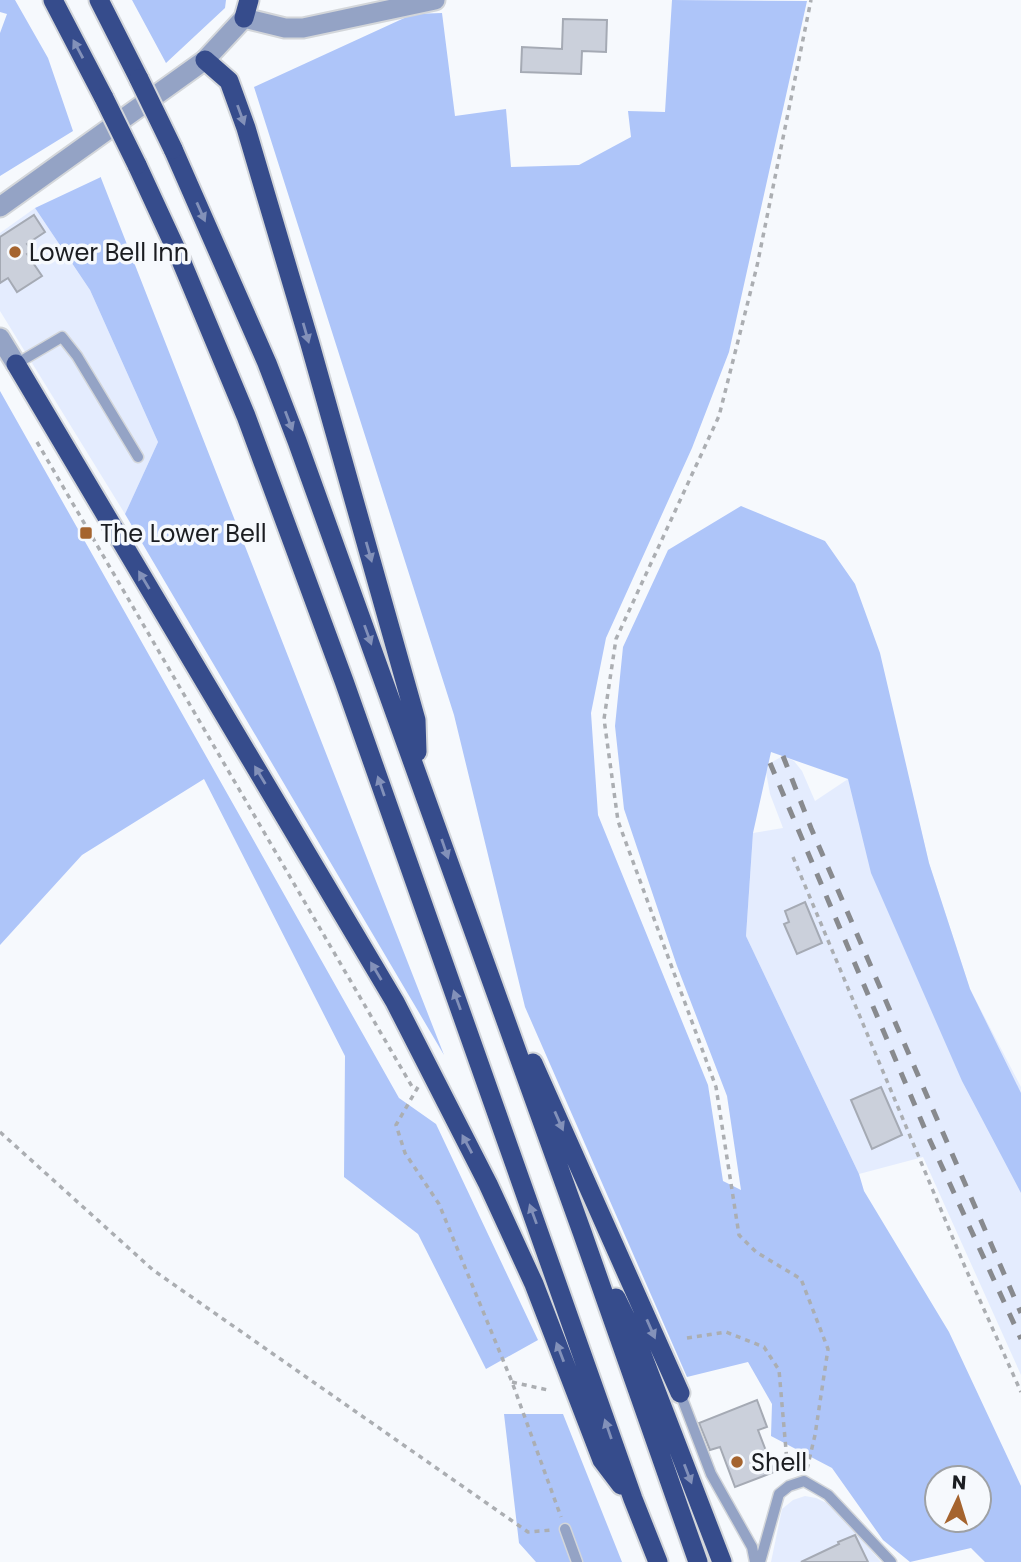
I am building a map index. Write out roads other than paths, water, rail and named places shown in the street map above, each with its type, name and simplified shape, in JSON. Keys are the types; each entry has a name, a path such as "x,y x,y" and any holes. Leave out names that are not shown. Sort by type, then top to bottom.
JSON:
{"highway":[{"path":"53,0 104,98 180,258 246,416 344,681 633,1499 658,1562"},
{"path":"99,0 173,149 267,363 582,1232 698,1562"},
{"path":"205,60 229,81 246,128 310,344 415,720 417,773"},
{"path":"16,364 395,1002 488,1184 534,1284 602,1460 633,1499"},
{"path":"471,925 680,1393"},
{"path":"582,1232 636,1339 722,1562"}],"street":[{"path":"0,207 205,60 246,9 285,28 303,28 435,0"},
{"path":"0,338 16,364"}],"lane":[{"path":"16,364 62,337 77,356 138,457"},
{"path":"680,1393 711,1474 752,1547 757,1562"},
{"path":"757,1562 779,1494 789,1486 804,1481 828,1495 891,1562"},
{"path":"565,1529 577,1562"}],"railway":[{"path":"783,756 811,828 1021,1313"},
{"path":"770,763 927,1134 1021,1339"}],"place":[{"name":"Lower Bell Inn","path":"15,252"},
{"name":"The Lower Bell","path":"86,533"},
{"name":"Shell","path":"737,1462"}]}
